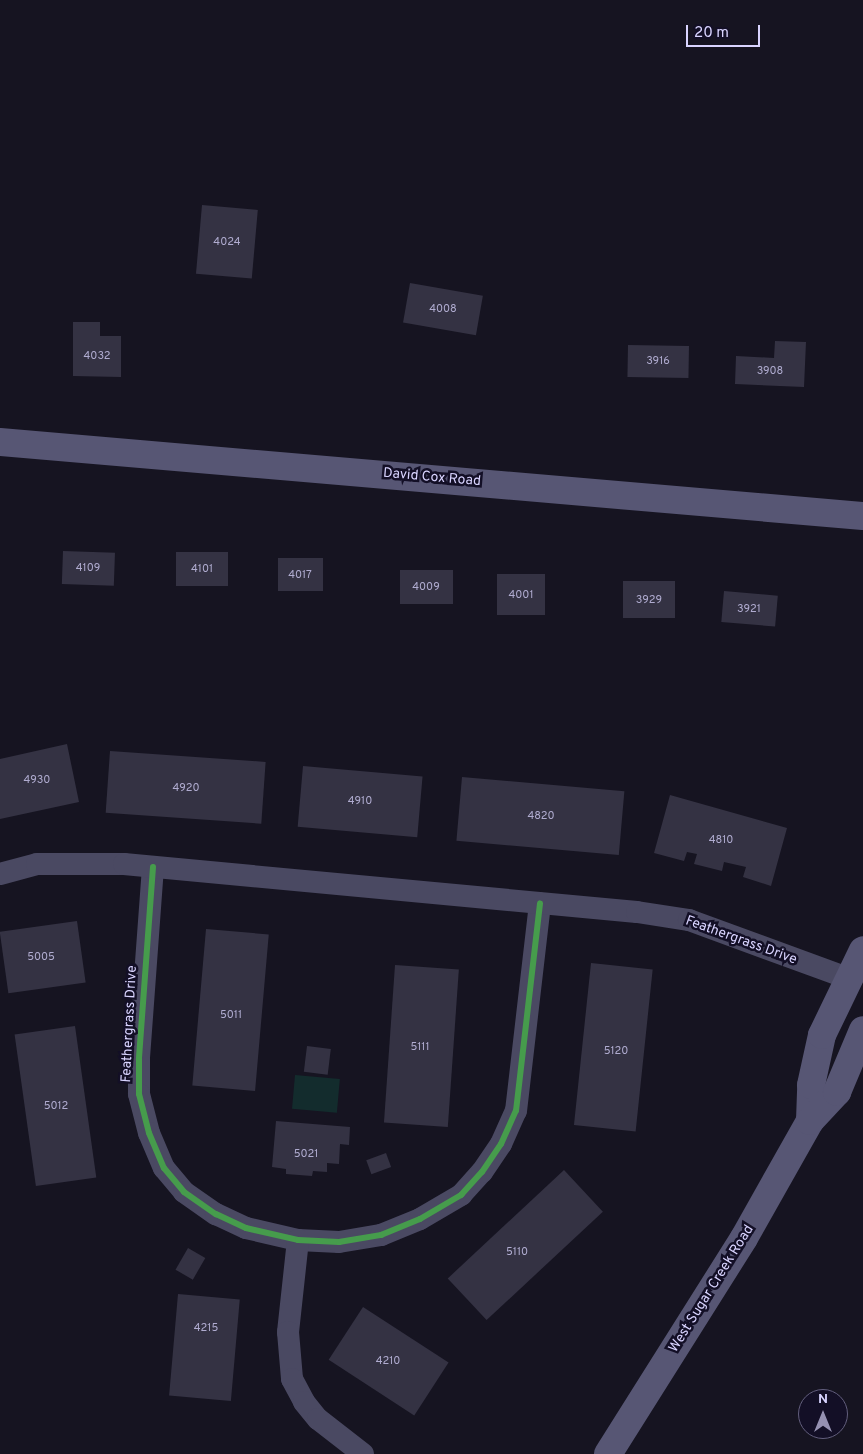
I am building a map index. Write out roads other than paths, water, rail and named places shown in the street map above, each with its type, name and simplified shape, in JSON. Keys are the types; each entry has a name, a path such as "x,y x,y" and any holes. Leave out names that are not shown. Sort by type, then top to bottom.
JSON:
{"main road":[{"name":"David Cox Road","path":"0,442 863,516"},
{"name":"West Sugar Creek Road","path":"810,1121 811,1085 822,1034 863,950"},
{"name":"West Sugar Creek Road","path":"608,1454 740,1245 810,1121 837,1092 863,1030"}],"street":[{"name":"Feathergrass Drive","path":"0,874 37,864 153,867 540,903 689,920 850,979"},
{"name":"Feathergrass Drive","path":"153,867 139,1059 139,1094 149,1133 164,1168 184,1192 216,1214 246,1228 298,1240 339,1242 381,1235 420,1219 461,1195 482,1172 501,1144 516,1111 540,903"},
{"path":"298,1240 288,1332 292,1379 304,1402 318,1419 363,1454"}]}
